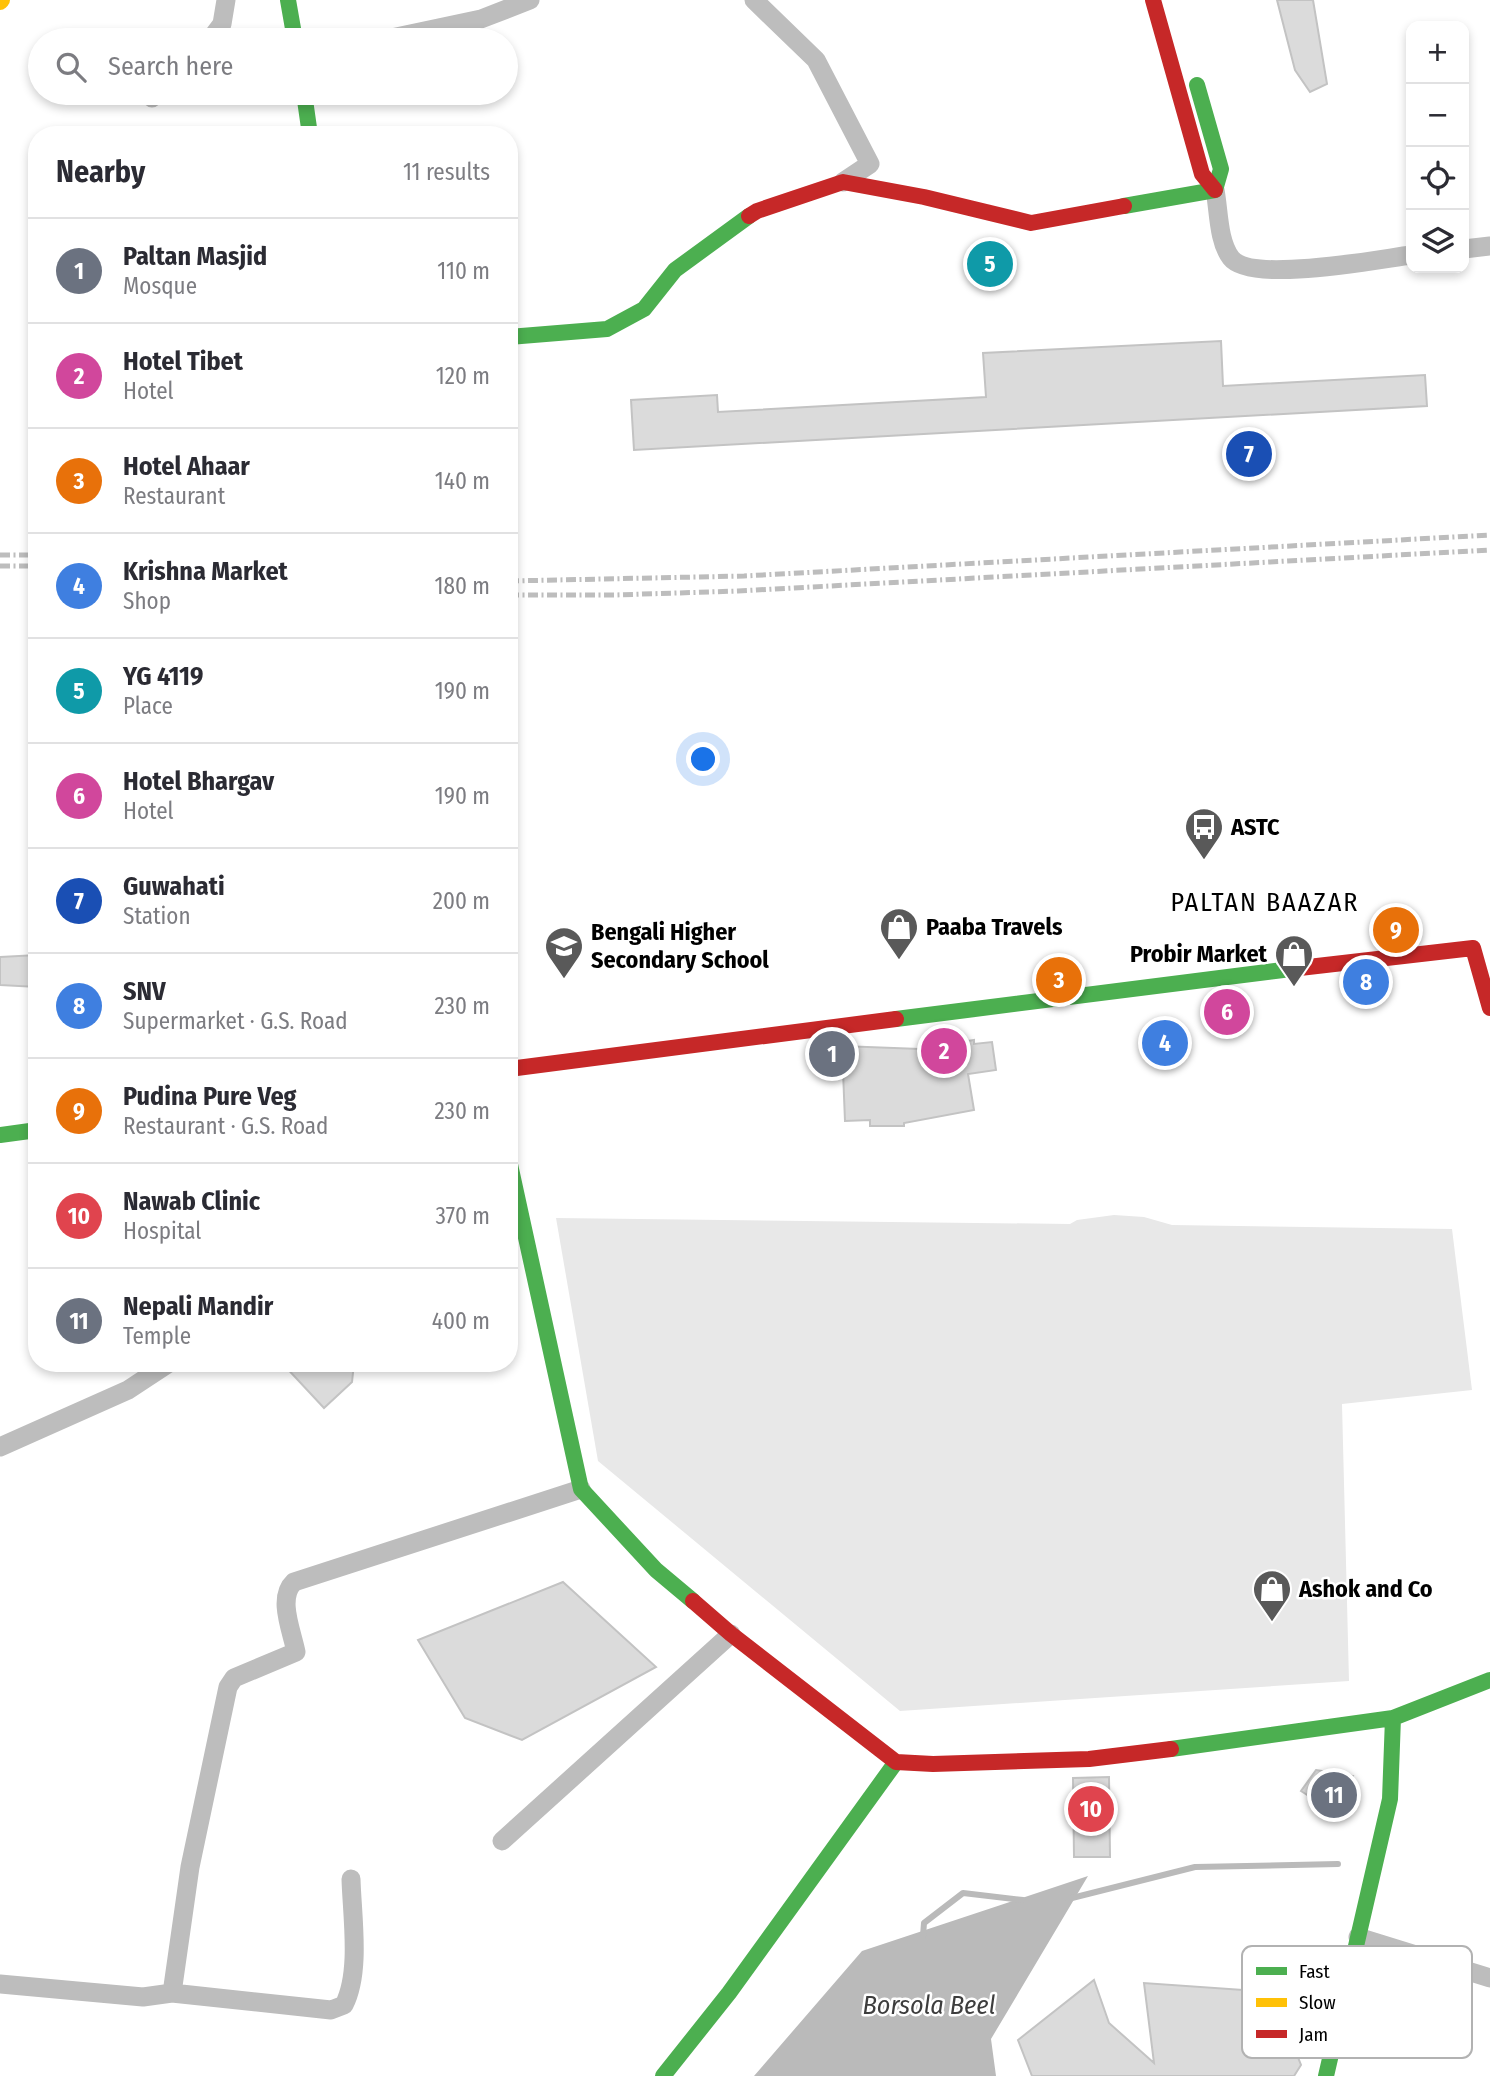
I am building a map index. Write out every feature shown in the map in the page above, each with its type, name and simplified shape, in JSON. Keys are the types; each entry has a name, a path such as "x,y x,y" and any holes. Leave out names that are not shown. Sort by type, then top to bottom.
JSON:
{"main road":[{"path":"288,0 293,28"},
{"path":"1153,0 1202,174 1215,190"},
{"path":"1191,65 1221,169 1215,190"},
{"path":"305,105 308,126"},
{"path":"518,336 607,330 644,309 676,270 757,211 844,182 925,197 1031,223 1215,190"},
{"path":"518,1068 1366,959 1482,948 1490,1008"},
{"path":"0,1135 28,1131"},
{"path":"518,1207 581,1489 656,1570 731,1634 896,1762 933,1764 1089,1759 1393,1718 1490,1679"},
{"path":"1356,1946 1390,1800 1393,1718"},
{"path":"663,2076 729,1993 896,1762"},
{"path":"1326,2076 1330,2058"}],"street":[{"path":"219,28 226,0"},
{"path":"439,28 481,19 530,0"},
{"path":"754,0 816,60 870,164 844,182"},
{"path":"1215,190 1225,248 1233,261 1248,268 1283,271 1406,256"},
{"path":"1469,248 1490,246"},
{"path":"0,1447 128,1390 155,1372"},
{"path":"172,1993 190,1867 228,1687 234,1678 296,1651 285,1600 287,1588 294,1582 581,1489"},
{"path":"502,1842 731,1634"},
{"path":"0,1984 144,1997 172,1993 331,2010 344,2005 350,1994 353,1962 351,1879"},
{"path":"1358,1937 1387,1946"},
{"path":"1472,1972 1490,1978"}],"shaded area":[{"path":"1114,1215 1144,1217 1172,1225 1452,1229 1472,1390 1342,1404 1349,1681 900,1711 598,1461 556,1218 1070,1224 1077,1220"}],"water":[{"name":"Borsola Beel","path":"1088,1876 991,2039 996,2076 754,2076 862,1951"}],"building":[{"path":"1277,0 1313,0 1327,84 1310,92 1295,70"},
{"path":"1221,341 1223,386 1425,375 1427,406 634,450 631,400 717,395 718,412 986,397 983,353"},
{"path":"28,955 28,987 0,985 0,957"},
{"path":"974,1040 974,1044 992,1042 996,1070 968,1074 974,1110 904,1123 904,1126 870,1126 870,1120 845,1121 842,1046 920,1049"},
{"path":"290,1372 353,1372 352,1382 324,1408"},
{"path":"563,1582 656,1667 522,1740 465,1718 418,1640"},
{"path":"1316,1770 1353,1776 1342,1817 1301,1791"},
{"path":"1109,1777 1110,1857 1074,1857 1073,1778"},
{"path":"1094,1980 1109,2023 1154,2063 1144,1983 1242,1990 1242,2058 1298,2058 1301,2065 1294,2076 1032,2076 1018,2040"}],"waterway":[{"path":"1068,1899 1195,1867 1338,1864"},
{"path":"923,1936 924,1923 963,1893 1023,1900"}],"railway":[{"path":"518,581 744,576 1490,535"},
{"path":"518,595 738,591 1490,550"},
{"path":"0,555 28,555"},
{"path":"0,566 28,566"}],"traffic: fast":[{"path":"288,0 293,28"},
{"path":"1197,85 1221,169 1215,190"},
{"path":"306,105 309,126"},
{"path":"1124,206 1215,190"},
{"path":"518,336 607,329 644,309 675,270 749,216"},
{"path":"896,1019 1291,969"},
{"path":"0,1135 28,1131"},
{"path":"518,1201 581,1489 656,1570 693,1601"},
{"path":"1171,1749 1393,1718 1490,1680"},
{"path":"1356,1946 1390,1799 1393,1718"},
{"path":"663,2076 729,1993 896,1762"},
{"path":"1326,2076 1330,2058"}],"traffic: jam":[{"path":"1153,0 1202,174 1215,190"},
{"path":"749,216 843,182 924,197 1031,223 1124,206"},
{"path":"1291,969 1473,948 1490,1008"},
{"path":"518,1068 896,1019"},
{"path":"693,1601 731,1634 896,1762 933,1764 1089,1759 1171,1749"}],"place":[{"name":"YG 4119","path":"990,264"},
{"name":"Guwahati","path":"1249,454"},
{"name":"ASTC","path":"1204,861"},
{"name":"Pudina Pure Veg","path":"1396,930"},
{"name":"Paaba Travels","path":"899,961"},
{"name":"Bengali Higher Secondary School","path":"564,980"},
{"name":"Hotel Ahaar","path":"1059,980"},
{"name":"SNV","path":"1366,982"},
{"name":"Probir Market","path":"1294,988"},
{"name":"Hotel Bhargav","path":"1227,1012"},
{"name":"Krishna Market","path":"1165,1043"},
{"name":"Hotel Tibet","path":"944,1051"},
{"name":"Paltan Masjid","path":"832,1054"},
{"name":"Ashok and Co","path":"1272,1623"},
{"name":"Nepali Mandir","path":"1334,1795"},
{"name":"Nawab Clinic","path":"1091,1809"}],"district":[{"name":"PALTAN BAAZAR","path":"1265,902"}]}
